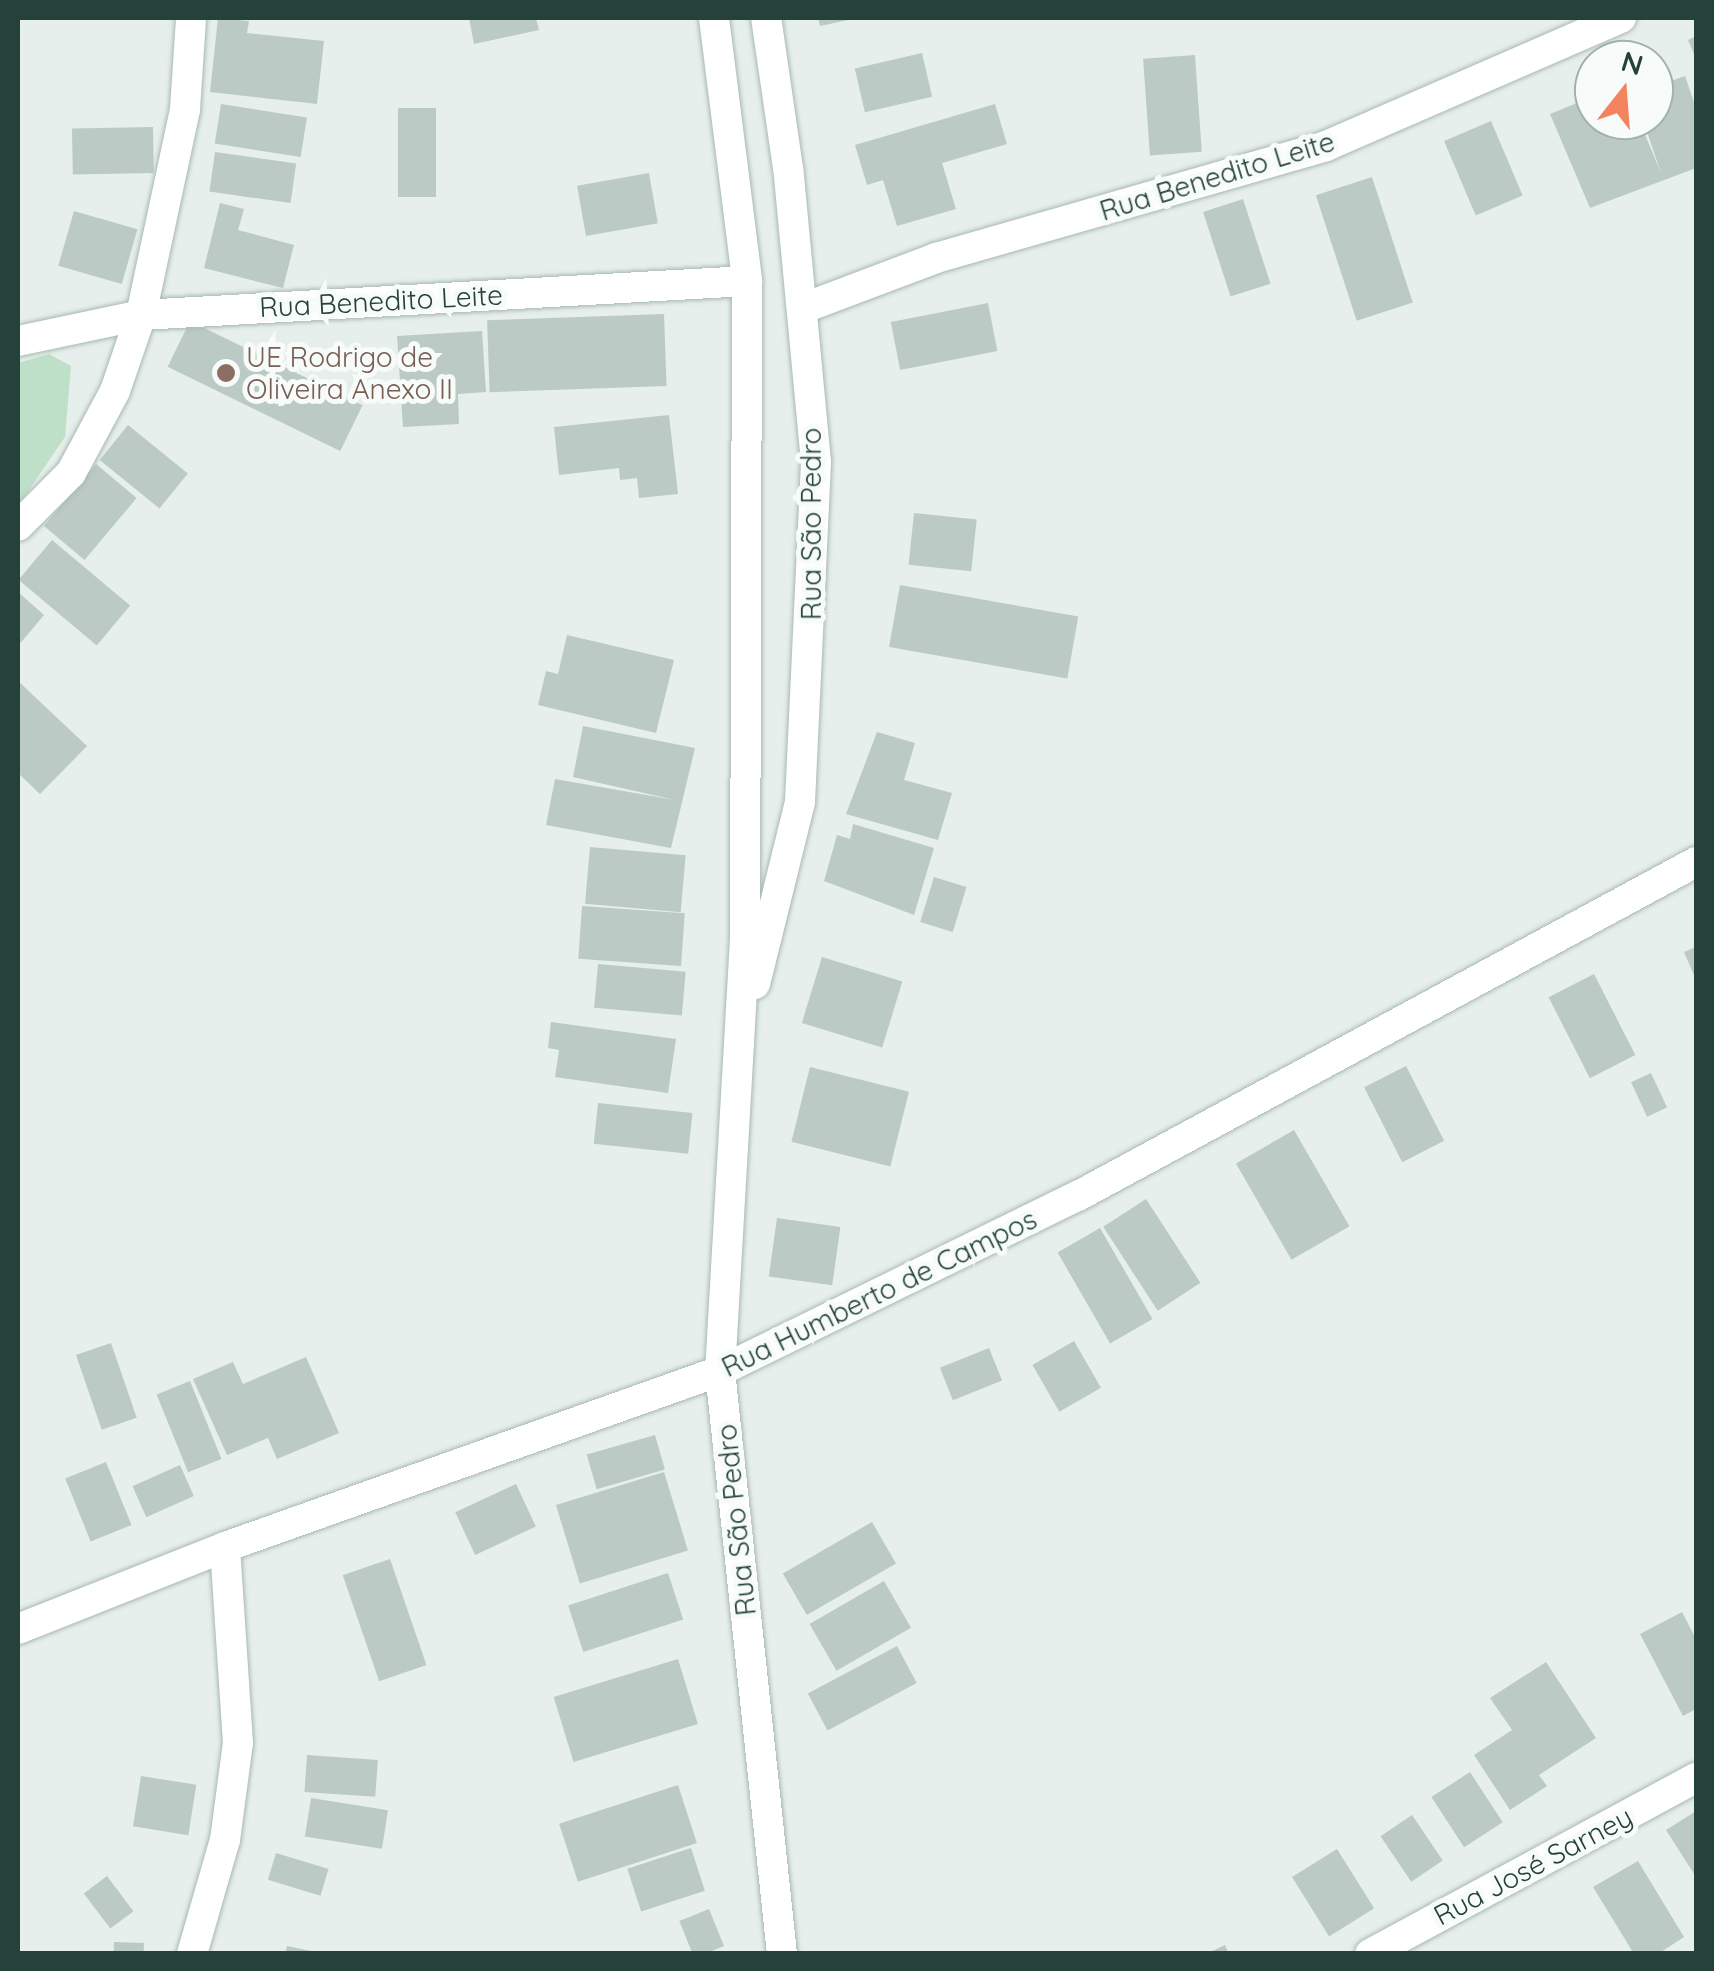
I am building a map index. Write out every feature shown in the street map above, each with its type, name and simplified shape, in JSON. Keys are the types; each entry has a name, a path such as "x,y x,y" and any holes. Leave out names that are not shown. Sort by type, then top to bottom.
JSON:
{"street":[{"path":"18,526 71,473 115,391 141,315 185,109 191,18"},
{"name":"Rua São Pedro","path":"714,18 747,281 742,1026 720,1371 782,1954"},
{"name":"Rua São Pedro","path":"742,1026 800,802 816,462 804,308 766,18"},
{"name":"Rua Benedito Leite","path":"804,308 936,258 1326,146 1621,18"},
{"name":"Rua Benedito Leite","path":"18,341 141,315 747,281"},
{"name":"Rua Humberto de Campos","path":"18,1628 225,1547 720,1371 1078,1196 1696,862"},
{"path":"192,1954 225,1840 238,1743 225,1547"},
{"name":"Rua José Sarney","path":"1370,1954 1696,1778"}],"green space":[{"path":"49,354 71,366 65,437 18,506 18,363"}],"building":[{"path":"218,18 249,21 247,33 324,41 317,104 210,92"},
{"path":"469,18 536,18 539,30 474,44"},
{"path":"818,18 853,18 853,19 820,26"},
{"path":"1696,36 1696,59 1688,40"},
{"path":"922,53 932,97 865,112 855,69"},
{"path":"1195,55 1202,152 1150,155 1143,59"},
{"path":"1685,76 1696,108 1696,168 1590,208 1550,114 1574,104 1574,140 1647,140 1661,173 1650,140 1674,140 1674,80"},
{"path":"221,104 307,118 301,157 215,144"},
{"path":"995,104 1007,144 942,163 956,209 897,226 883,180 867,185 855,145"},
{"path":"398,108 436,108 436,197 398,197"},
{"path":"1491,121 1523,196 1476,215 1444,141"},
{"path":"153,127 154,173 73,174 72,128"},
{"path":"215,152 296,163 291,203 209,192"},
{"path":"649,173 658,223 586,236 577,186"},
{"path":"1372,177 1413,303 1357,321 1316,195"},
{"path":"1243,199 1271,284 1231,297 1203,212"},
{"path":"220,203 244,209 238,230 294,245 283,288 204,268"},
{"path":"74,211 137,229 122,284 58,266"},
{"path":"988,303 997,351 900,370 891,322"},
{"path":"664,314 667,386 490,392 487,320"},
{"path":"190,321 363,405 340,451 168,367"},
{"path":"482,331 486,392 458,394 459,424 403,427 397,336"},
{"path":"669,415 678,494 639,498 637,478 620,480 619,468 559,475 554,427"},
{"path":"128,425 188,473 160,508 100,460"},
{"path":"96,464 137,498 85,560 44,526"},
{"path":"914,513 977,520 971,571 909,565"},
{"path":"52,540 130,606 97,645 19,580"},
{"path":"900,585 1078,616 1067,678 889,647"},
{"path":"18,592 44,615 18,646"},
{"path":"567,635 674,660 656,733 538,705 546,671 558,674"},
{"path":"18,681 87,746 40,794 18,773"},
{"path":"583,726 695,748 671,848 546,825 555,779 675,800 573,777"},
{"path":"877,732 915,743 904,780 952,793 938,840 846,814"},
{"path":"853,824 934,848 914,915 824,881 837,835 850,839"},
{"path":"590,847 686,855 681,912 585,904"},
{"path":"934,877 967,887 953,932 920,922"},
{"path":"582,906 685,913 681,966 578,959"},
{"path":"1696,947 1696,980 1684,952"},
{"path":"822,957 902,982 882,1048 802,1023"},
{"path":"598,964 686,972 682,1016 594,1008"},
{"path":"1594,974 1635,1055 1590,1078 1549,997"},
{"path":"551,1022 676,1039 668,1093 555,1077 559,1050 548,1048"},
{"path":"1406,1066 1444,1141 1402,1162 1364,1087"},
{"path":"810,1067 909,1092 890,1166 791,1142"},
{"path":"1651,1073 1667,1107 1647,1117 1631,1082"},
{"path":"598,1103 692,1113 688,1154 594,1144"},
{"path":"1294,1130 1350,1226 1291,1260 1236,1164"},
{"path":"1146,1199 1200,1283 1158,1311 1103,1227"},
{"path":"777,1218 840,1227 832,1285 769,1276"},
{"path":"1100,1228 1152,1319 1110,1343 1058,1252"},
{"path":"1074,1341 1101,1388 1059,1412 1032,1365"},
{"path":"111,1343 137,1418 102,1430 76,1355"},
{"path":"989,1348 1002,1380 953,1400 940,1368"},
{"path":"306,1357 339,1433 277,1459 268,1438 227,1455 193,1379 233,1362 243,1384"},
{"path":"190,1381 221,1459 188,1472 157,1394"},
{"path":"655,1435 665,1470 597,1489 587,1455"},
{"path":"106,1462 131,1525 91,1542 65,1478"},
{"path":"180,1465 194,1496 146,1517 132,1486"},
{"path":"664,1472 688,1550 580,1583 556,1505"},
{"path":"516,1484 536,1527 475,1555 455,1512"},
{"path":"872,1522 896,1564 807,1615 783,1574"},
{"path":"390,1559 426,1665 379,1681 343,1575"},
{"path":"668,1573 683,1620 583,1652 568,1605"},
{"path":"884,1581 911,1628 837,1671 810,1624"},
{"path":"1682,1612 1696,1639 1696,1709 1683,1716 1640,1634"},
{"path":"897,1646 917,1683 828,1731 808,1693"},
{"path":"678,1659 698,1724 574,1762 554,1697"},
{"path":"1546,1662 1596,1738 1539,1775 1547,1786 1510,1810 1474,1755 1512,1730 1490,1698"},
{"path":"307,1755 378,1760 375,1797 304,1792"},
{"path":"1470,1772 1503,1822 1464,1847 1431,1797"},
{"path":"141,1776 196,1785 188,1835 133,1826"},
{"path":"678,1785 697,1843 578,1882 559,1824"},
{"path":"311,1798 388,1810 382,1849 305,1837"},
{"path":"1696,1811 1696,1877 1666,1830"},
{"path":"1412,1815 1443,1861 1411,1882 1380,1836"},
{"path":"691,1848 705,1891 641,1912 627,1869"},
{"path":"1337,1849 1374,1908 1329,1936 1292,1877"},
{"path":"276,1853 329,1869 320,1896 268,1880"},
{"path":"1638,1861 1684,1937 1658,1954 1634,1954 1593,1887"},
{"path":"107,1876 133,1911 110,1929 84,1893"},
{"path":"709,1909 724,1946 693,1954 679,1921"},
{"path":"114,1942 144,1943 144,1954 114,1954"},
{"path":"1225,1945 1229,1954 1206,1954"},
{"path":"287,1946 316,1952 316,1954 285,1954"}],"place":[{"name":"UE Rodrigo de Oliveira Anexo II","path":"226,373"}]}
